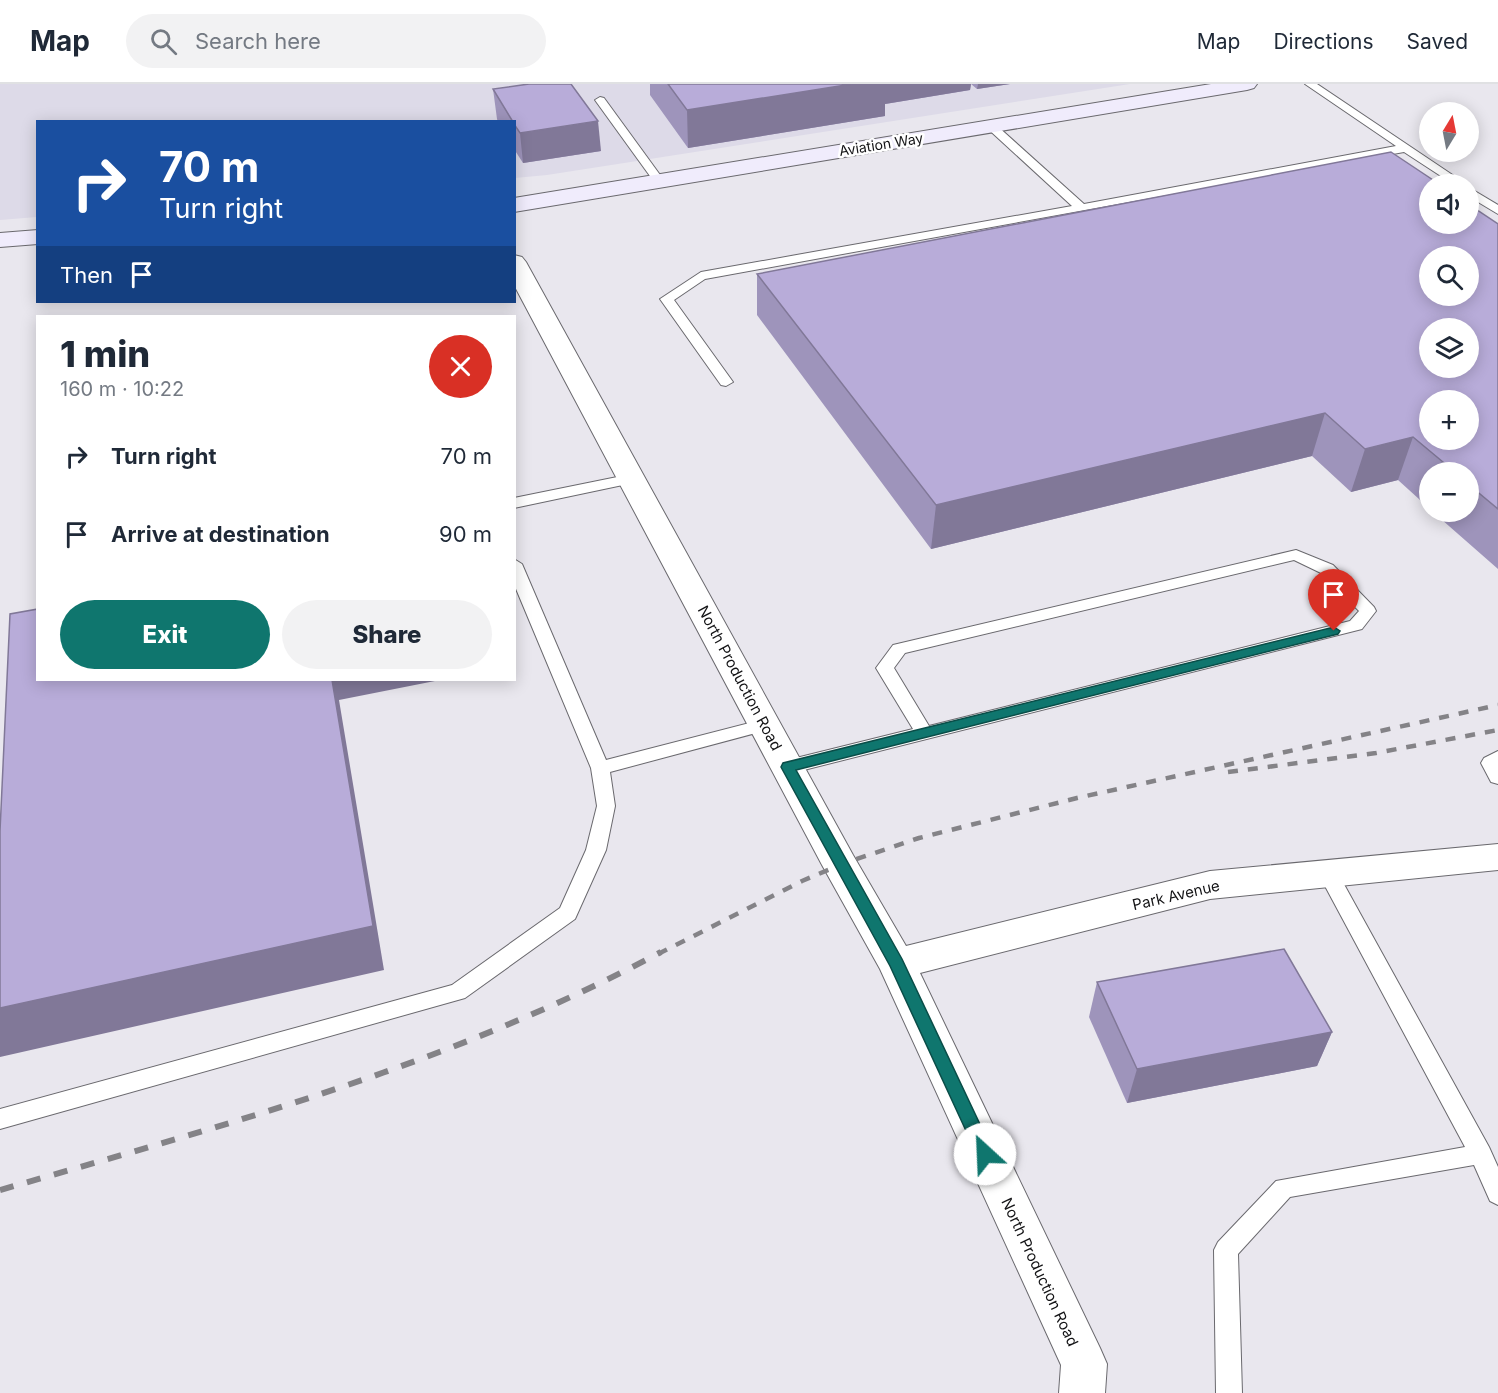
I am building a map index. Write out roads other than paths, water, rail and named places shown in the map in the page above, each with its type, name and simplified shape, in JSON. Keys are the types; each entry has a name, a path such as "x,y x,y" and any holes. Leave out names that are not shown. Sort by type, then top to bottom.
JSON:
{"main road":[{"name":"Aviation Way","path":"516,205 1247,84"},
{"path":"0,240 36,237"}],"street":[{"name":"North Production Road","path":"516,266 897,964 1084,1364 1082,1393"},
{"name":"Park Avenue","path":"897,964 1210,885 1498,857"}],"lane":[{"path":"1310,84 1445,174"},
{"path":"600,100 659,181"},
{"path":"991,126 1081,208"},
{"path":"726,382 667,299 701,276 1406,148"},
{"path":"1479,197 1498,210"},
{"path":"516,503 632,479"},
{"path":"788,767 924,733 1356,625 1368,611 1327,569 1296,555 899,649 885,668 924,733"},
{"path":"0,1119 458,992 568,913 596,850 606,806 600,768 516,569"},
{"path":"600,768 765,725"},
{"path":"1498,759 1490,763 1498,777"},
{"path":"1328,873 1481,1154 1498,1194"},
{"path":"1229,1393 1226,1250 1284,1188 1481,1154"}],"railway":[{"path":"658,954 802,881 842,864 919,838 1077,798 1498,705"},
{"path":"1228,772 1376,753 1498,730"},
{"path":"0,1190 337,1089 501,1027 582,992 661,952"}]}
